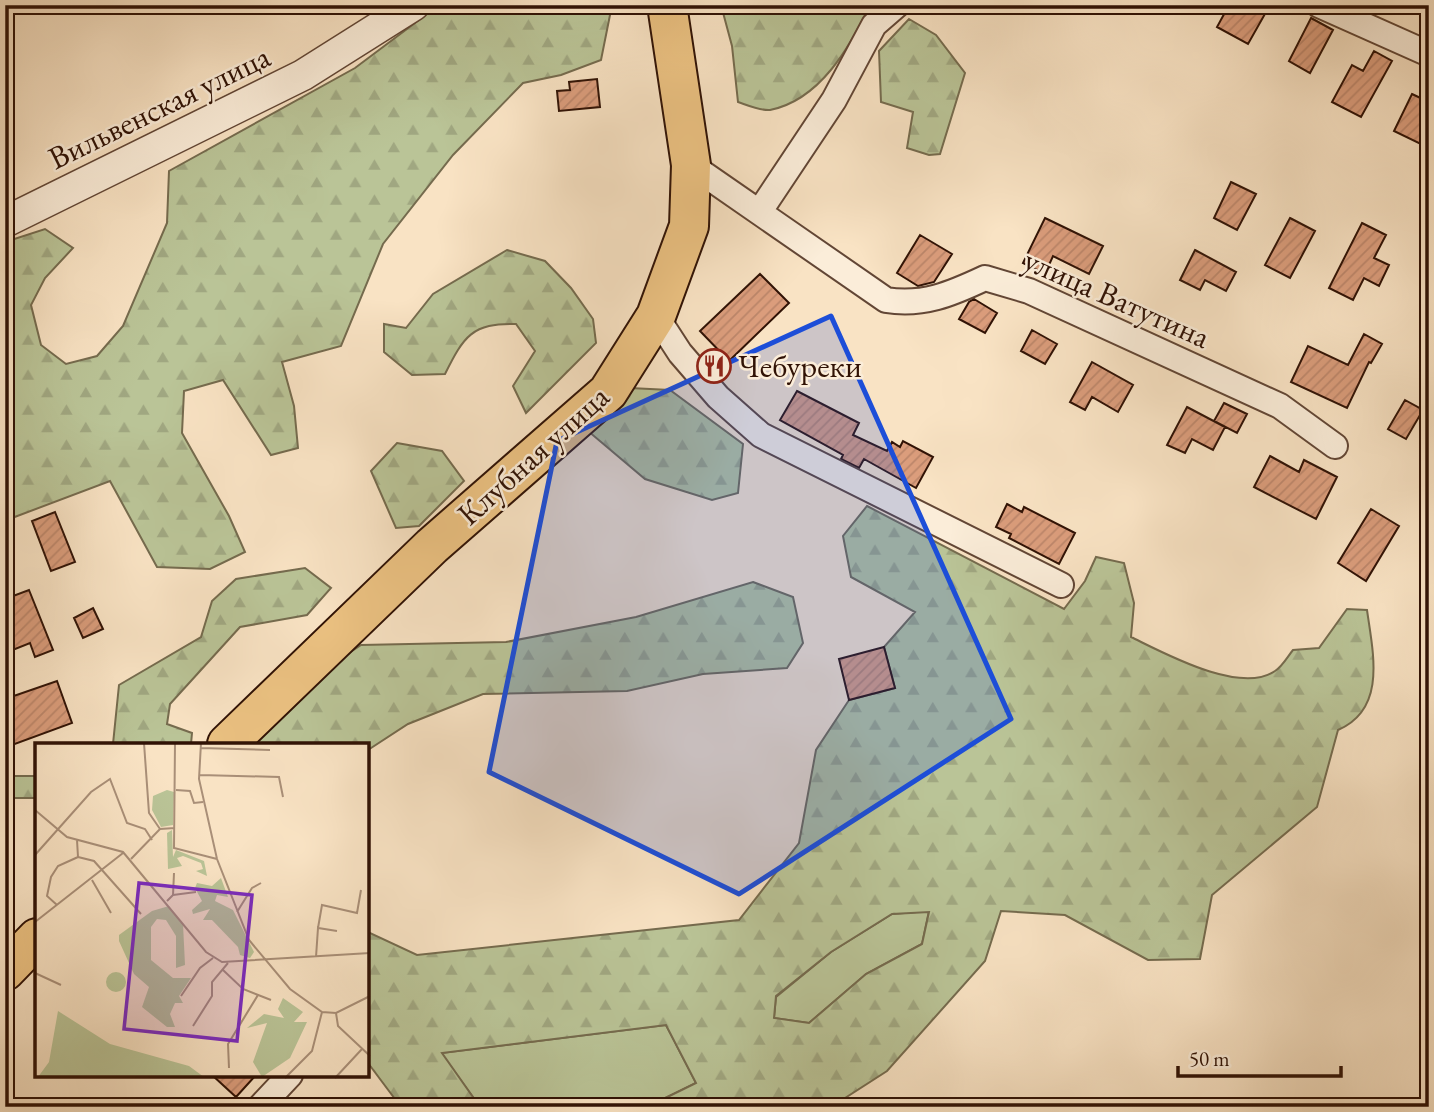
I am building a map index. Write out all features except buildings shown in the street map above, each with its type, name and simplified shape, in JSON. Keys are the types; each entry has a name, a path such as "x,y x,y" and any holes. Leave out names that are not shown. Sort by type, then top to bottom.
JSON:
{"main road":[{"name":"Клубная улица","path":"228,743 432,546 608,392 656,316 689,226 691,165 667,5"},
{"path":"5,971 35,940"}],"street":[{"name":"Вильвенская улица","path":"5,222 303,75 414,5"},
{"path":"760,211 834,100 874,25 897,5"},
{"path":"1319,5 1429,54"},
{"name":"улица Ватутина","path":"691,165 760,211 860,285 886,300 905,303 928,301 947,296 985,278 1029,291 1280,406 1335,446"},
{"path":"656,316 680,353 718,397 761,435 1060,585"},
{"path":"260,1107 288,1077"}],"highlighted area":[{"path":"831,316 1011,719 739,894 489,772 557,441"}],"green space":[{"path":"439,5 612,5 601,60 561,75 523,83 453,155 383,244 341,346 282,362 294,406 298,448 271,455 223,380 184,391 182,433 229,516 245,552 210,569 157,567 110,481 12,518 13,547 5,557 5,242 45,229 73,248 45,278 31,305 41,345 66,364 97,356 123,326 167,223 169,171 355,68"},
{"path":"721,5 870,5 853,38 831,70 804,95 788,104 766,110 738,102 732,46"},
{"path":"909,19 936,35 965,73 940,154 929,155 907,148 913,112 881,102 879,51"},
{"path":"507,250 545,261 571,288 593,319 596,343 526,413 513,386 535,351 516,324 489,326 471,334 458,350 445,374 412,375 384,352 384,324 406,328 433,294"},
{"path":"630,388 670,390 743,444 738,493 712,500 645,479 588,431"},
{"path":"397,443 442,451 464,481 419,526 396,528 371,471"},
{"path":"867,506 1064,609 1085,581 1096,557 1124,563 1134,603 1131,637 1202,669 1242,678 1260,677 1275,671 1293,650 1319,648 1347,609 1367,610 1373,661 1370,694 1354,721 1338,730 1317,807 1212,895 1200,959 1148,960 1065,915 1001,911 985,961 887,1071 831,1107 647,1107 696,1083 666,1025 442,1053 480,1107 401,1107 369,1064 369,932 417,955 739,920 799,843 816,750 849,700 895,688 884,647 915,612 851,577 843,536","holes":["929,912 922,944 866,974 809,1023 774,1018 776,996 831,952 892,914"]},
{"path":"305,568 331,588 307,615 240,627 170,704 167,724 192,733 191,743 113,743 119,685 201,637 212,601 236,579"},
{"path":"753,582 793,597 803,643 787,668 703,674 627,691 483,694 408,724 369,749 369,743 251,743 328,667 361,645 506,642 636,617"},
{"path":"5,776 35,776 35,798 5,798"},
{"path":"929,911 922,944 866,974 809,1023 774,1018 776,997 831,952 892,914"},
{"path":"666,1025 696,1083 647,1107 480,1107 441,1053"}],"place":[{"name":"Чебуреки","path":"714,366"}]}
